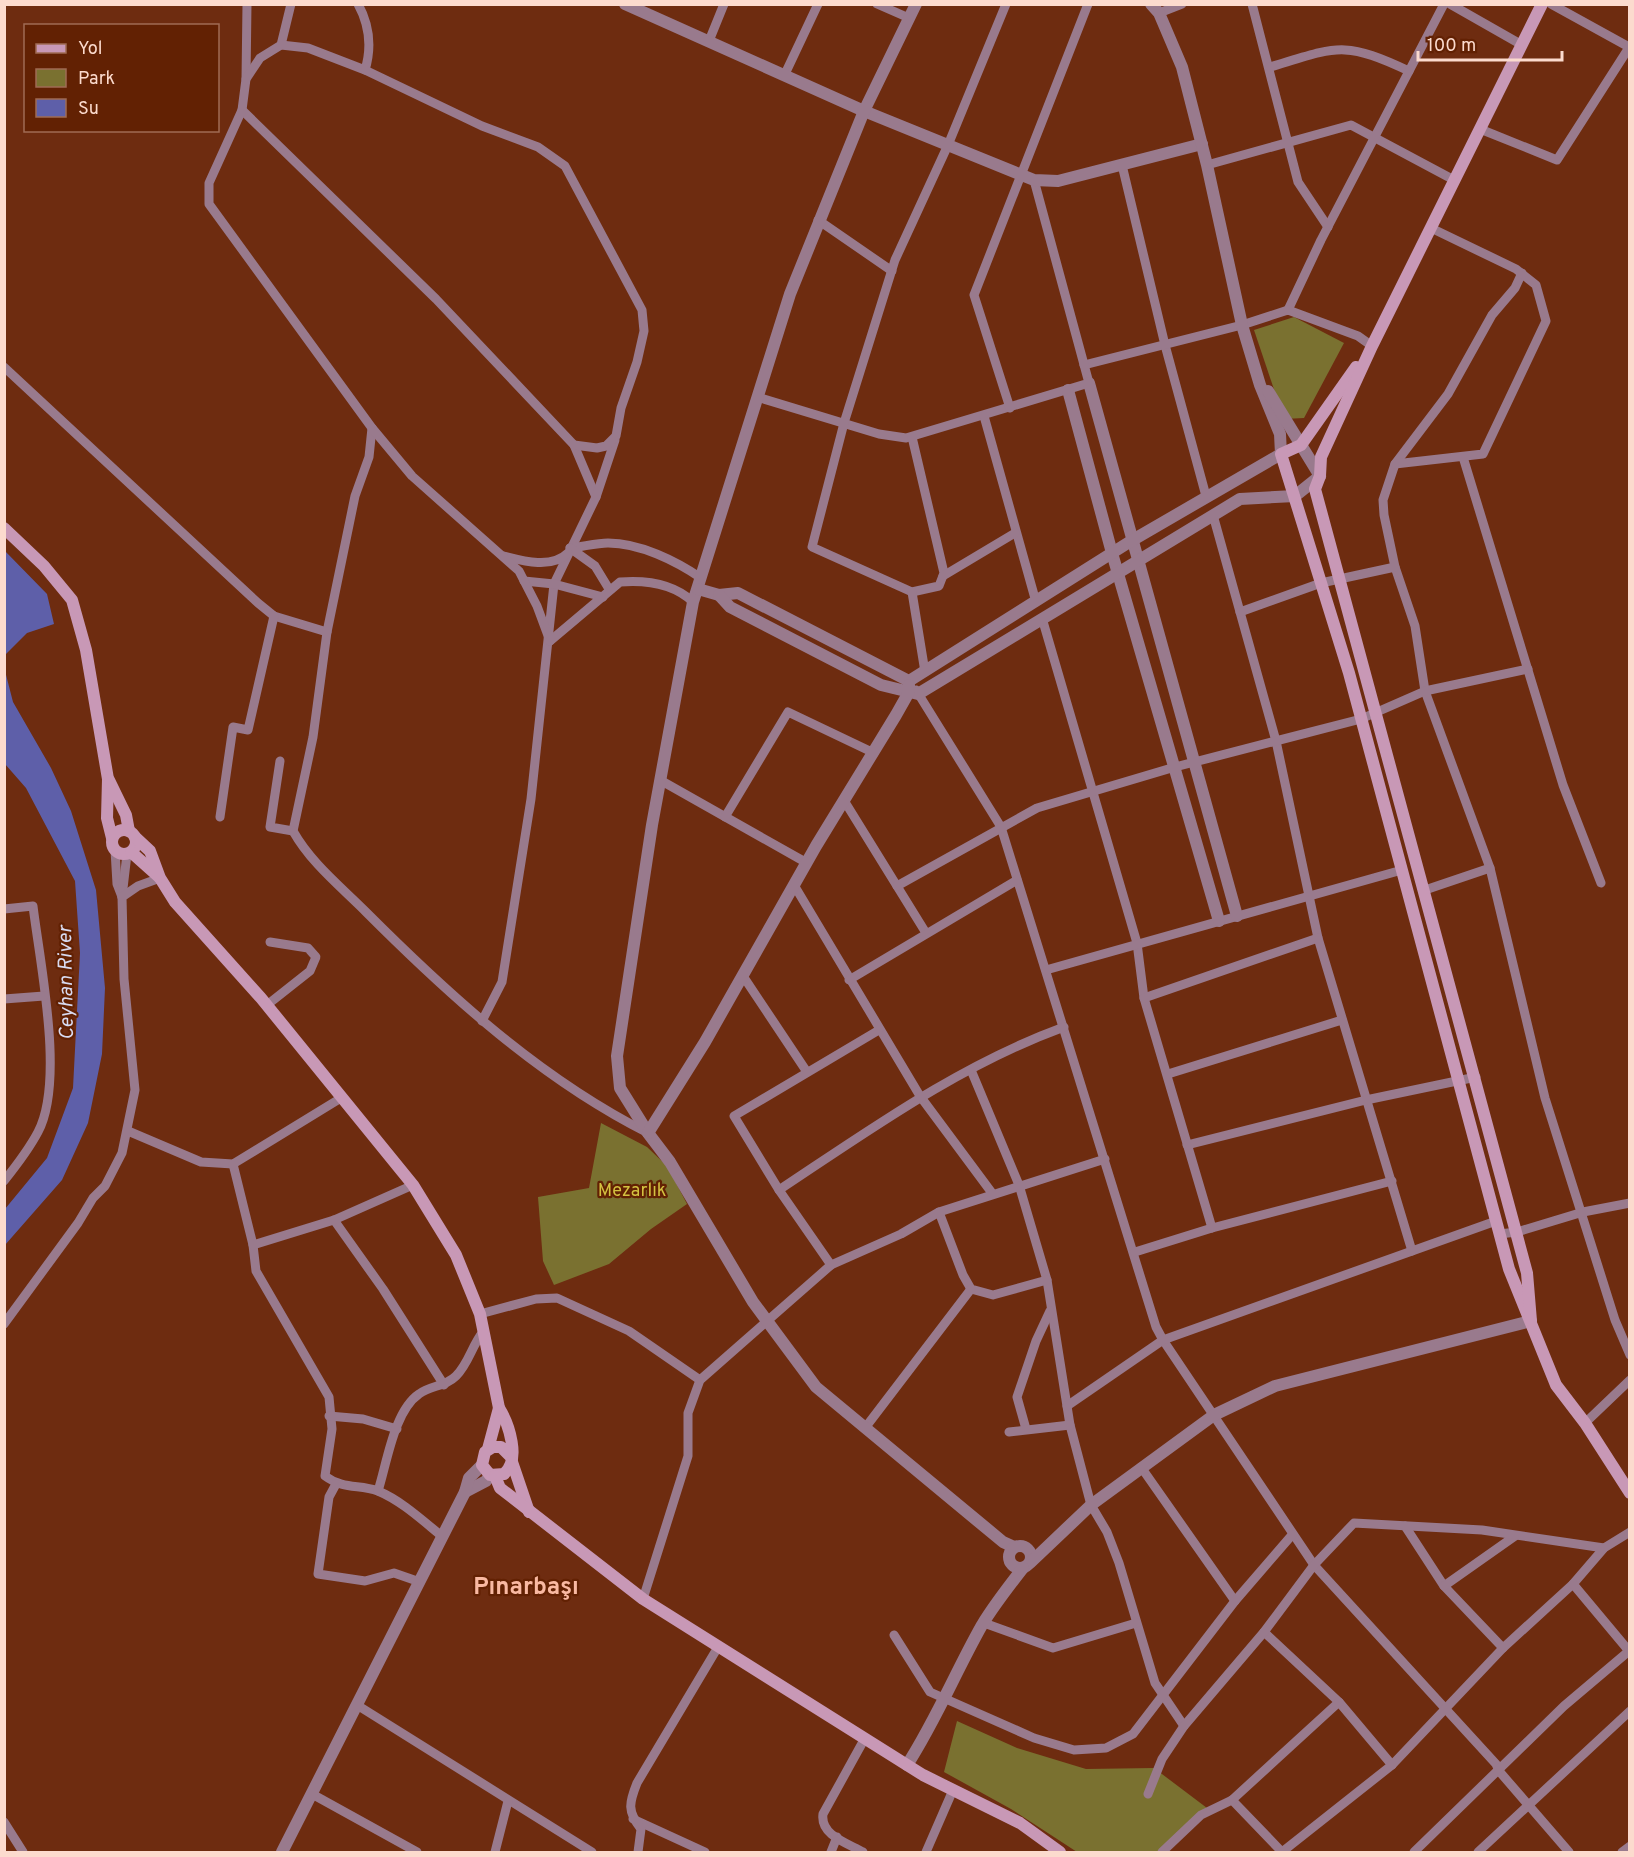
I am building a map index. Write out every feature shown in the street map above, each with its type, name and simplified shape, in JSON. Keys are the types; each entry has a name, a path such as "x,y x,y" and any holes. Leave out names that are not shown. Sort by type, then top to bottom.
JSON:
{"main road":[{"path":"1531,1321 1527,1273 1517,1233 1315,489 1320,476 1321,457 1372,346 1542,4"},
{"path":"1372,346 1300,445 1281,454 1361,719 1509,1269 1556,1385 1585,1422 1629,1493"},
{"path":"4,528 44,566 72,600 86,650 108,779 107,818 121,848 160,878"},
{"path":"108,779 126,815 135,845 121,848"},
{"path":"121,848 121,830 132,834 150,851 160,878 175,902 267,1005 413,1185 456,1255 480,1314 499,1408 510,1432 513,1450 508,1471 489,1472"},
{"path":"499,1408 488,1449 483,1456 489,1472 500,1488 530,1513 643,1599 718,1647 907,1765 1020,1823 1060,1852"},
{"path":"488,1449 501,1447 511,1459 530,1513"}],"street":[{"path":"247,4 246,79 242,110 210,183 209,204 372,428 412,476 519,571 537,606 550,641"},
{"path":"282,45 291,4"},
{"path":"358,4 367,21 370,54 365,70"},
{"path":"709,41 724,4"},
{"path":"786,74 818,4"},
{"path":"877,4 909,18"},
{"path":"916,4 864,111 790,294 693,602 660,780 617,1056 620,1088 648,1133 670,1162 753,1302 816,1387 1004,1542 1020,1547 1031,1555 1027,1566"},
{"path":"912,437 943,576 939,586 912,592 812,547 844,423 892,271 948,146 1006,4"},
{"path":"1010,408 974,295 1088,4"},
{"path":"648,1133 807,863 912,689 926,672 1131,541 1281,454 1280,434 1260,385 1242,324 1202,144 1182,66 1163,8 1182,4"},
{"path":"1252,4 1298,182 1328,226"},
{"path":"1288,310 1328,226 1444,4"},
{"path":"1450,4 1522,45"},
{"path":"1480,129 1557,160 1629,46 1551,4"},
{"path":"630,5 864,111 1034,180 1058,181 1202,144"},
{"path":"246,79 260,58 282,45 308,48 365,70 482,126 538,147 565,166 642,310 644,330 621,408 616,436 596,497 566,556 542,562 503,555"},
{"path":"1270,68 1336,48 1354,49 1409,71"},
{"path":"242,110 436,299 574,445 596,497"},
{"path":"1207,165 1352,125 1454,180"},
{"path":"1122,165 1165,345 1206,496"},
{"path":"1034,180 1131,541 1237,916"},
{"path":"818,220 892,271"},
{"path":"1395,464 1483,454 1546,321 1536,285 1522,273 1431,228"},
{"path":"1522,273 1515,288 1492,315 1448,394 1395,464 1383,500 1384,515 1395,567 1415,626 1425,691 1490,868 1545,1098 1583,1212 1615,1320 1629,1355"},
{"path":"1084,365 1288,310 1358,336 1372,346"},
{"path":"570,548 608,543 629,547 684,567 700,583 719,595 730,607 871,680 912,689 1041,618 1240,499 1295,496 1320,476 1262,381 1242,324"},
{"path":"4,367 128,484 274,616 327,632"},
{"path":"757,397 879,434 912,437 1089,383"},
{"path":"1068,390 1112,553 1219,921"},
{"path":"984,416 1036,602"},
{"path":"293,831 313,737 327,632 355,496 369,457 372,428"},
{"path":"574,445 597,448 606,446 616,436"},
{"path":"1463,457 1563,785 1601,883"},
{"path":"1213,515 1276,741 1318,938 1412,1251"},
{"path":"943,576 1015,532"},
{"path":"482,1021 502,982 531,799 544,668 550,641 554,584 570,548"},
{"path":"570,548 595,566 606,593"},
{"path":"1240,612 1321,583 1395,567"},
{"path":"524,581 606,593"},
{"path":"550,641 620,582 654,582 685,594 693,602"},
{"path":"912,592 926,672"},
{"path":"220,817 233,727 248,730 274,616"},
{"path":"1041,618 1137,943 1144,998 1212,1228"},
{"path":"897,885 1037,808 1175,767 1361,719 1425,691 1528,669"},
{"path":"912,689 1001,827 1135,1252 1156,1327 1163,1340 1314,1565 1497,1764 1499,1771 1569,1852"},
{"path":"725,817 788,712 874,753"},
{"path":"280,761 270,827 293,831 312,858 482,1021 576,1092 648,1133"},
{"path":"660,780 807,863"},
{"path":"845,802 926,933"},
{"path":"4,1324 114,1172 128,1131 135,1090 124,979 122,897 117,884 121,848"},
{"path":"1425,890 1490,868"},
{"path":"1046,970 1308,894 1402,870"},
{"path":"122,897 138,886 160,878"},
{"path":"849,980 1017,880"},
{"path":"794,885 920,1096 992,1193"},
{"path":"4,909 33,906 50,1057 47,1100 39,1131 4,1181"},
{"path":"1144,998 1318,938"},
{"path":"267,1005 310,971 316,957 308,948 270,942"},
{"path":"742,976 807,1072"},
{"path":"4,999 44,996"},
{"path":"1168,1074 1342,1020"},
{"path":"779,1190 920,1096 1015,1045 1064,1028"},
{"path":"831,1265 779,1190 734,1116 879,1030"},
{"path":"971,1070 1019,1185 1047,1280 1050,1311 1070,1425 1091,1505 1107,1532 1155,1683 1184,1726"},
{"path":"1187,1145 1366,1100 1476,1077"},
{"path":"128,1131 201,1162 232,1164 341,1098"},
{"path":"643,1599 688,1456 688,1413 700,1380 769,1322 831,1265 901,1234 939,1212 992,1193 1106,1159"},
{"path":"232,1164 256,1271 329,1397 332,1429 326,1476 336,1484 378,1491 414,1513 443,1537"},
{"path":"1135,1252 1212,1228 1392,1180"},
{"path":"252,1245 334,1220 413,1185"},
{"path":"1067,1406 1163,1340 1412,1251 1497,1227 1517,1233 1583,1212 1629,1203"},
{"path":"939,1212 963,1275 971,1289 993,1295 1047,1280"},
{"path":"334,1220 384,1289 444,1385"},
{"path":"865,1428 971,1289"},
{"path":"480,1314 536,1299 557,1298 629,1331 700,1380"},
{"path":"1026,1429 1017,1397 1036,1341 1050,1311"},
{"path":"907,1765 933,1725 943,1698 984,1623 1002,1596 1027,1566 1060,1533 1091,1505 1140,1467 1214,1415 1275,1386 1531,1321"},
{"path":"378,1491 404,1408 420,1392 444,1385 457,1376 475,1342 483,1332"},
{"path":"1585,1422 1629,1380"},
{"path":"329,1416 363,1419 397,1429"},
{"path":"1009,1432 1070,1425"},
{"path":"1140,1467 1235,1601"},
{"path":"282,1852 443,1537 465,1492 469,1478 489,1472"},
{"path":"336,1484 329,1497 318,1574 365,1581 394,1573 420,1582"},
{"path":"1148,1794 1162,1759 1184,1726 1264,1632 1314,1565 1354,1523 1482,1530 1604,1548"},
{"path":"1405,1526 1444,1586 1503,1648"},
{"path":"1232,1800 1282,1852 1392,1765 1503,1648 1573,1584 1604,1548 1629,1532"},
{"path":"1002,1596 1009,1553 1060,1533"},
{"path":"894,1635 930,1692 1034,1738 1074,1750 1106,1748 1133,1734 1235,1601 1292,1535"},
{"path":"1444,1586 1515,1536"},
{"path":"1009,1562 1015,1568 1027,1566"},
{"path":"1414,1852 1564,1706 1629,1651 1573,1584"},
{"path":"984,1623 1053,1648 1136,1623"},
{"path":"1264,1632 1339,1702 1392,1765"},
{"path":"638,1852 641,1829 633,1819 629,1802 655,1748 718,1647"},
{"path":"1162,1852 1202,1815 1232,1800 1339,1702"},
{"path":"357,1705 592,1852"},
{"path":"1478,1852 1629,1711"},
{"path":"863,1852 825,1830 822,1823 824,1814 865,1738"},
{"path":"926,1852 953,1790"},
{"path":"312,1794 417,1852"},
{"path":"495,1852 508,1801"},
{"path":"633,1819 705,1852"},
{"path":"4,1822 23,1852"},
{"path":"831,1852 837,1837"},
{"path":"1622,1852 1629,1846"}],"green space":[{"path":"1294,317 1344,343 1304,418 1284,419 1254,330"},
{"name":"Mezarlık","path":"601,1123 647,1147 667,1166 687,1204 651,1229 609,1264 554,1285 543,1261 538,1197 589,1188"},
{"path":"957,1721 1017,1748 1086,1769 1154,1768 1207,1808 1162,1852 1077,1852 1011,1809 944,1772"}],"water":[{"path":"5,551 47,594 54,624 27,633 5,655"},
{"path":"4,667 13,702 51,768 71,811 96,890 105,988 102,1054 88,1123 62,1180 5,1245 5,1209 47,1158 73,1088 80,953 75,881 26,788 5,764"}],"district":[{"name":"Pınarbaşı","path":"526,1588"}],"water label":[{"name":"Ceyhan River","path":"67,983"}]}
